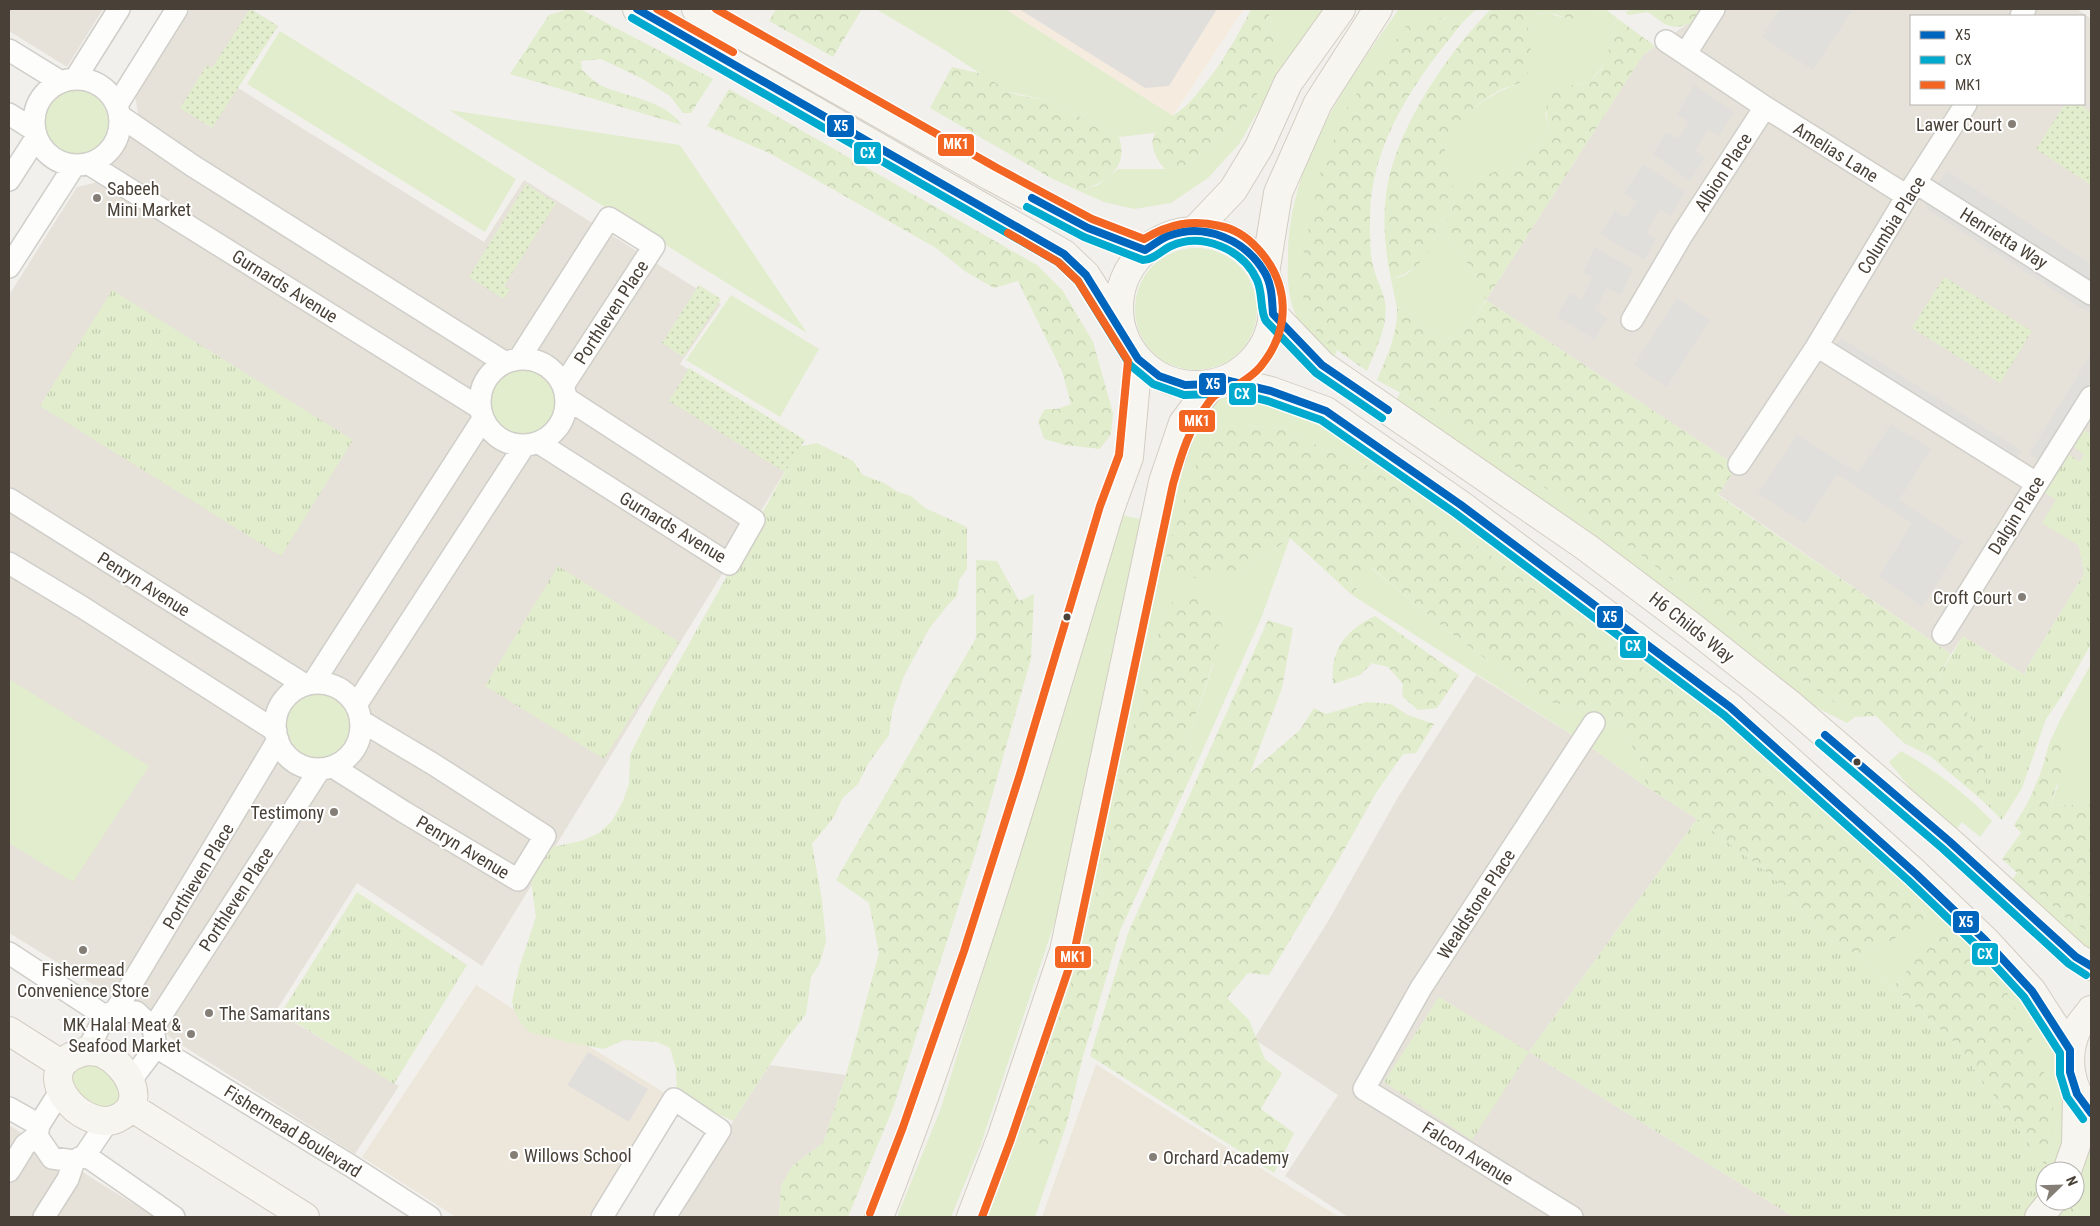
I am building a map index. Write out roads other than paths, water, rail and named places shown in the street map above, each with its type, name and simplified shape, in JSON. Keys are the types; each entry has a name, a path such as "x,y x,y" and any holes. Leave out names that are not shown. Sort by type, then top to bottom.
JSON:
{"street":[{"path":"68,80 119,9"},
{"path":"118,111 177,9"},
{"path":"637,9 1064,254 1086,276 1138,359 1159,376 1184,384 1218,382 1272,391 1326,412 1461,505 1730,707 1916,874 1969,926 2032,990 2070,1050"},
{"path":"696,9 992,177 1088,228 1146,250"},
{"path":"1194,231 1233,190 1259,147 1288,83 1342,9"},
{"path":"1265,273 1278,192 1318,103 1378,9"},
{"path":"1686,53 1714,9"},
{"path":"1666,41 1765,108"},
{"path":"9,50 68,80"},
{"path":"68,80 88,80 100,85 110,94 118,111 120,128 117,140 110,151 100,159 81,165 51,157 42,148 35,134 34,115 39,101 48,90 68,80"},
{"name":"Columbia Place","path":"1739,464 1817,346 1965,105"},
{"name":"Amelias Lane","path":"1765,108 1912,189"},
{"name":"Albion Place","path":"1632,320 1682,236 1765,108"},
{"path":"118,111 194,166 512,361"},
{"path":"9,114 35,134"},
{"path":"9,180 35,134"},
{"path":"9,267 81,165"},
{"name":"Gurnards Avenue","path":"81,165 481,413"},
{"name":"Henrietta Way","path":"1912,189 2091,294"},
{"name":"Porthleven Place","path":"512,361 609,218 654,246 564,392"},
{"path":"971,1217 1002,1136 1064,951 1163,482 1183,423 1218,382 1244,369 1259,354 1269,335 1273,314 1272,293 1265,273 1247,250 1222,236 1194,231 1168,236 1146,250 1131,268 1122,289 1119,312 1124,335"},
{"name":"H6 Childs Way","path":"1273,314 1322,365 1586,547 1692,626 1791,705 1949,840 2076,957 2091,966"},
{"path":"1817,346 2036,483"},
{"path":"879,1217 910,1137 982,930 1110,509 1129,457 1138,359"},
{"path":"533,360 545,366 556,374 564,392 565,412 560,425 551,436 531,444 511,444 499,439 489,430 481,413 480,395 484,383 492,372 512,361 533,360"},
{"name":"Gurnards Avenue","path":"531,444 729,564 754,520 564,392"},
{"name":"Dalgin Place","path":"1943,634 2091,397"},
{"path":"309,684 481,413"},
{"path":"359,713 531,444"},
{"name":"Penryn Avenue","path":"9,499 309,684"},
{"path":"9,563 98,616 277,736"},
{"path":"326,683 338,687 348,695 359,713 361,735 355,748 346,759 327,768 306,767 294,762 284,752 277,736 276,716 282,703 292,692 309,684 326,683"},
{"name":"Penryn Avenue","path":"327,768 518,880 545,836 433,764 359,713"},
{"name":"Wealdstone Place","path":"1364,1089 1420,988 1594,723"},
{"name":"Porthieven Place","path":"87,1051 277,736"},
{"name":"Porthleven Place","path":"131,1080 154,1038 327,768"},
{"path":"9,953 110,1013"},
{"path":"2070,1161 2076,1145 2084,1104 2070,1072 2070,1050 2078,1028 2091,1010"},
{"name":"Fishermead Boulevard","path":"110,1013 136,1012 154,1038 430,1217"},
{"path":"9,1031 61,1064"},
{"path":"44,1217 80,1158 108,1121 123,1114 131,1107 133,1098 131,1080 120,1066 101,1053 87,1051 75,1053 61,1064 57,1074 61,1090 71,1106 90,1118 108,1121"},
{"name":"Falcon Avenue","path":"1364,1089 1572,1217"},
{"path":"9,1171 25,1145 38,1130 61,1090"},
{"path":"602,1217 674,1099 720,1130 665,1217"},
{"path":"131,1107 305,1217"},
{"path":"9,1108 38,1130 52,1158 80,1158 174,1217"}],"place":[{"name":"Lawer Court","path":"2012,124"},
{"name":"Sabeeh Mini Market","path":"97,198"},
{"name":"Croft Court","path":"2022,597"},
{"name":"Testimony","path":"334,812"},
{"name":"Fishermead Convenience Store","path":"83,950"},
{"name":"The Samaritans","path":"209,1013"},
{"name":"MK Halal Meat & Seafood Market","path":"191,1034"},
{"name":"Willows School","path":"514,1155"},
{"name":"Orchard Academy","path":"1153,1157"}]}
